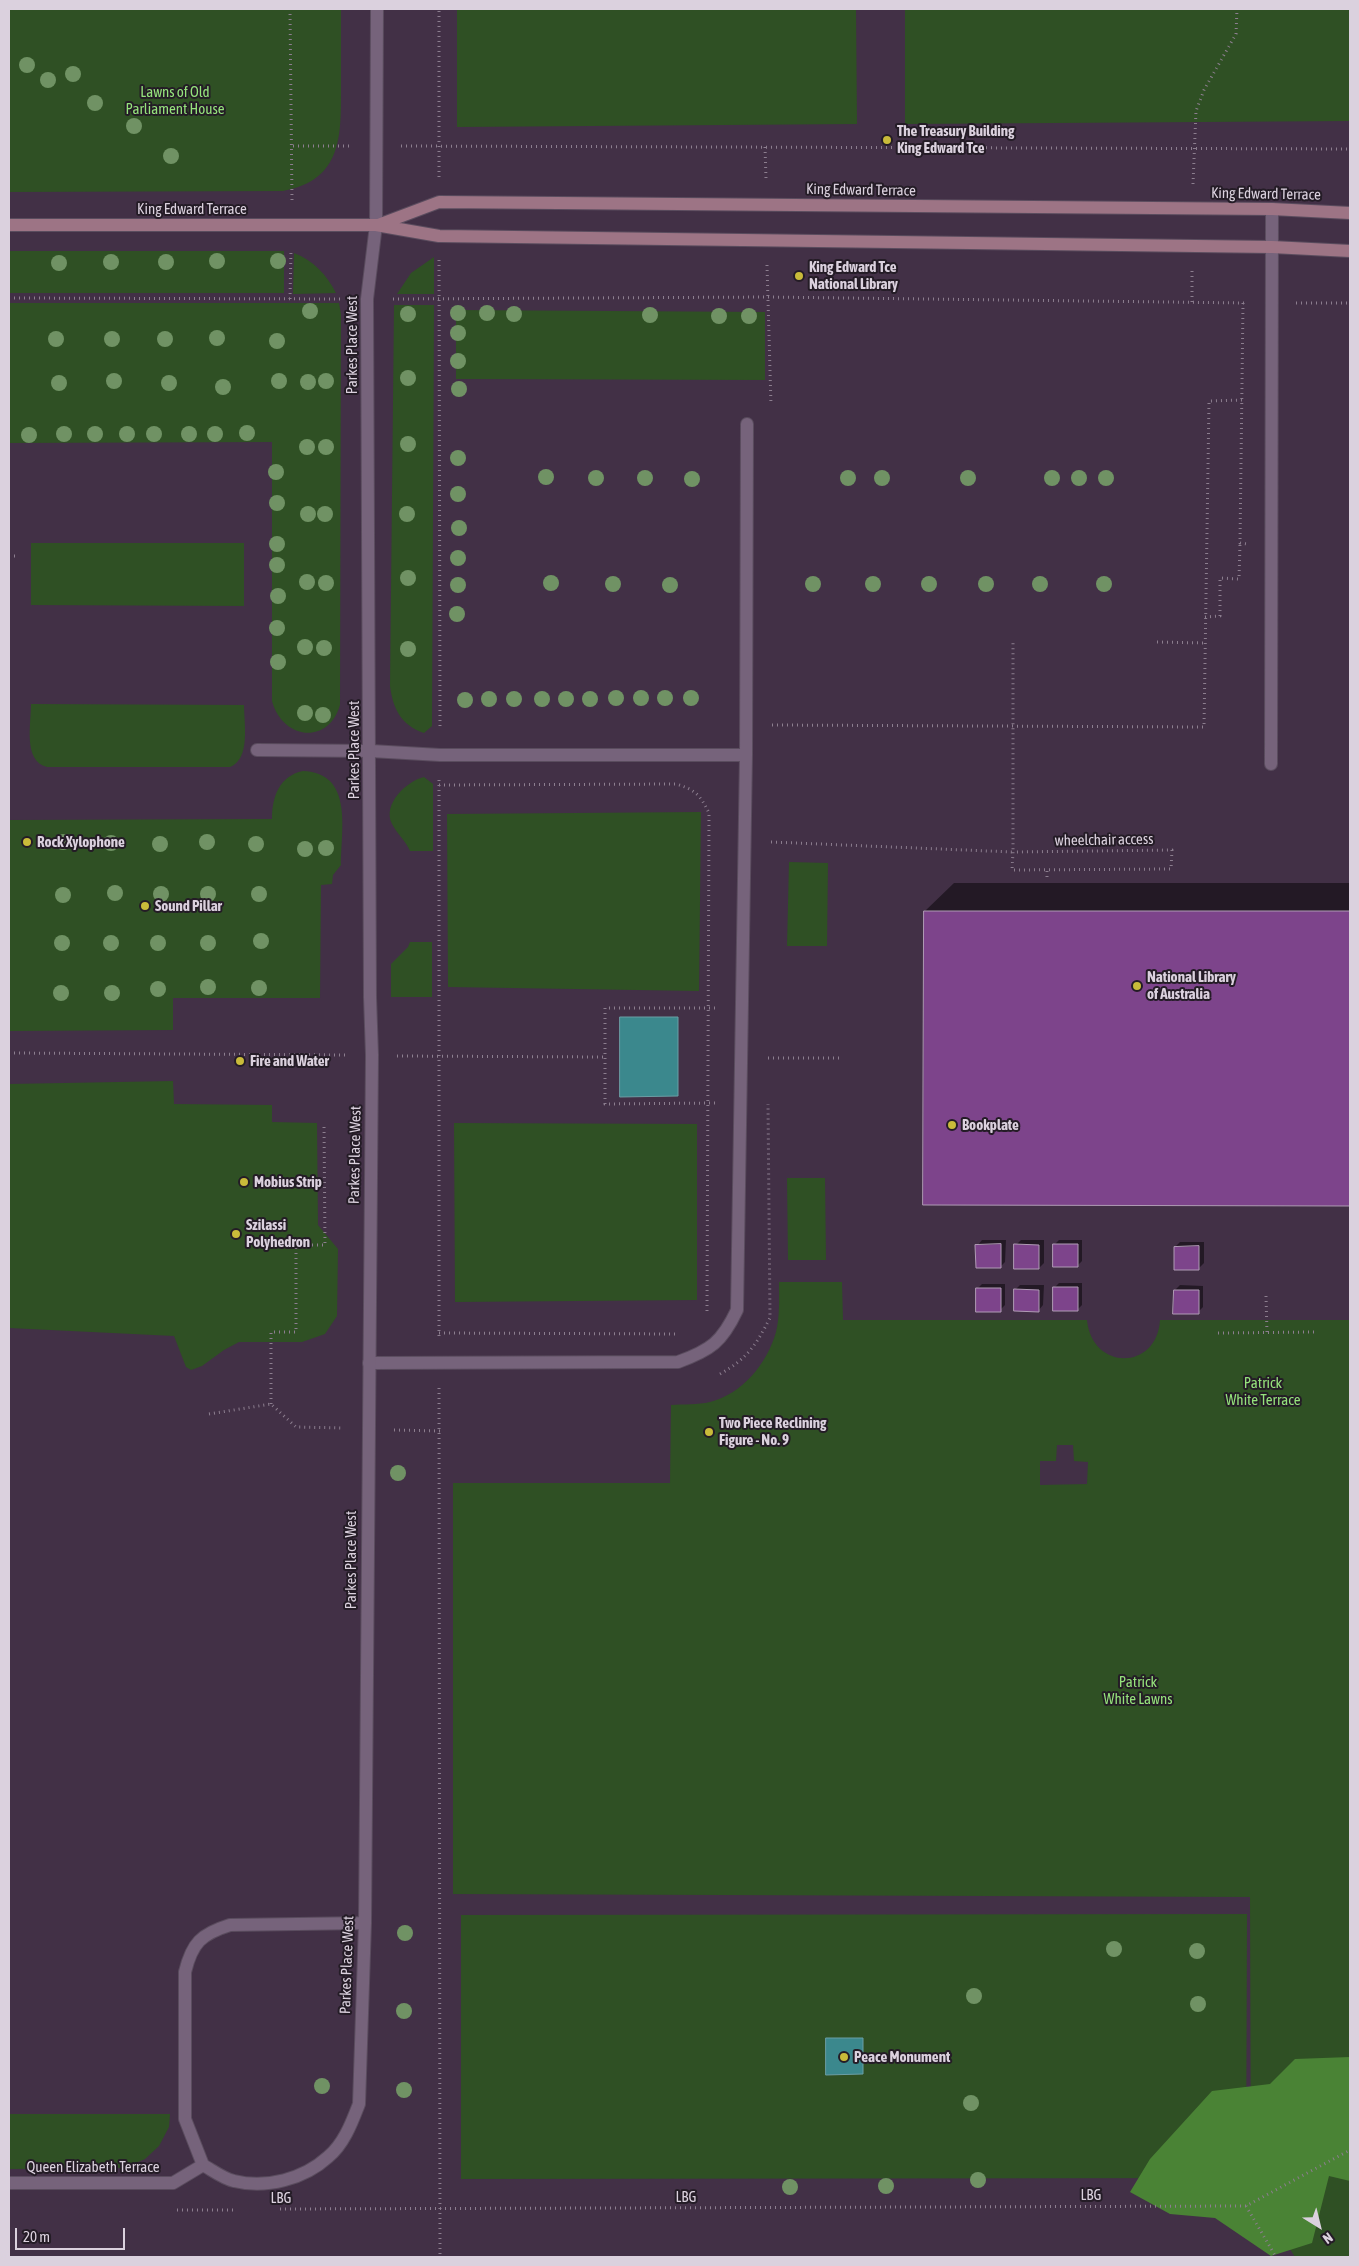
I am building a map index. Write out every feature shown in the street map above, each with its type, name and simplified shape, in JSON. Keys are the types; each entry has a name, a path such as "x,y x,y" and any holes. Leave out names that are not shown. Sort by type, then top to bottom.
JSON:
{"main road":[{"name":"King Edward Terrace","path":"376,225 439,202 1272,209 1350,213"},
{"name":"King Edward Terrace","path":"9,225 376,225 439,236 1272,247 1350,251"}],"street":[{"name":"Parkes Place West","path":"203,2165 233,2181 271,2184 304,2174 329,2157 348,2130 359,2104 365,1923 372,1055 370,997 371,751 367,299 376,225 377,9"},
{"path":"1271,764 1272,209"},
{"path":"369,1363 440,1361 678,1362 703,1353 726,1333 738,1310 746,755 747,424"},
{"path":"257,750 371,751 440,755 746,755"},
{"path":"203,2165 185,2119 185,1972 190,1953 201,1938 216,1929 230,1925 365,1923"},
{"name":"Queen Elizabeth Terrace","path":"9,2183 173,2183 203,2165"}],"path":[{"path":"290,9 293,146 1350,149"},
{"path":"439,9 439,202"},
{"path":"1193,209 1196,111 1204,90 1236,34 1237,9"},
{"path":"765,147 766,205"},
{"path":"439,236 440,2257"},
{"path":"768,240 771,405"},
{"path":"1192,246 1192,302"},
{"path":"9,298 439,300 768,297 1350,303"},
{"path":"746,725 1204,727 1209,401 1242,400"},
{"path":"1205,617 1220,616 1220,578 1239,579 1240,544"},
{"path":"9,556 18,556"},
{"path":"1013,642 1011,727 1012,870 1047,870 1047,877"},
{"path":"1157,642 1204,643"},
{"path":"439,785 676,784 692,788 702,799 709,813 707,1313 702,1320"},
{"path":"744,840 1013,852"},
{"name":"wheelchair access","path":"1013,852 1172,850 1171,869 1047,870"},
{"path":"742,1008 605,1008 605,1104 768,1104"},
{"path":"9,1053 605,1057"},
{"path":"768,1058 843,1058"},
{"path":"324,1122 325,1245 296,1245 296,1332 270,1332 271,1404 296,1427 346,1428"},
{"path":"1266,1296 1267,1333"},
{"path":"1218,1333 1315,1332"},
{"path":"439,1333 683,1334"},
{"path":"209,1414 271,1404"},
{"path":"390,1430 440,1431"},
{"name":"LBG","path":"273,2209 1246,2206 1350,2150"},
{"path":"1246,2206 1276,2257"},
{"path":"175,2210 244,2210"}],"green space":[{"name":"Lawns of Old Parliament House","path":"9,9 341,9 340,122 334,153 328,166 317,177 303,185 283,191 9,192"},
{"path":"457,9 856,9 857,124 457,127"},
{"path":"905,9 1350,9 1350,121 905,124"},
{"path":"9,251 284,251 284,293 9,293"},
{"path":"294,253 319,269 336,293 293,294"},
{"path":"434,257 434,294 397,294 411,273"},
{"path":"9,303 339,303 341,314 340,705 334,718 326,727 316,732 305,733 295,730 277,714 272,701 272,442 9,443"},
{"path":"394,305 434,305 432,726 424,733 409,726 404,721 393,702 390,686"},
{"path":"456,310 765,312 765,380 456,379"},
{"path":"31,543 244,543 244,606 31,605"},
{"path":"31,704 244,705 244,749 237,763 230,767 47,767 34,758 31,750"},
{"path":"303,771 319,774 330,782 337,792 341,806 341,865 333,875 332,884 321,885 320,998 173,998 173,1030 9,1031 9,820 272,819 273,803 278,789 288,778"},
{"path":"424,777 433,784 433,851 410,851 392,824 390,809 393,801 404,788 417,779"},
{"path":"701,812 699,991 448,987 447,814"},
{"path":"789,862 828,863 827,946 787,946"},
{"path":"410,942 432,942 432,997 391,997 391,964 408,947"},
{"path":"173,1081 174,1104 272,1105 272,1122 317,1123 318,1225 338,1249 337,1316 325,1334 302,1342 239,1342 202,1366 191,1370 186,1367 174,1336 9,1328 9,1084"},
{"path":"454,1123 697,1124 697,1300 455,1302"},
{"path":"787,1178 825,1178 826,1260 788,1260"},
{"name":"Patrick White Lawns","path":"779,1282 842,1282 843,1320 1087,1320 1091,1337 1100,1349 1112,1356 1124,1358 1137,1356 1148,1349 1156,1337 1160,1320 1350,1320 1350,2257 1295,2257 1251,2189 1250,1897 453,1894 453,1483 670,1483 671,1405 705,1403 722,1398 743,1385 752,1376 772,1344 776,1332 779,1314","holes":["1057,1445 1073,1445 1074,1461 1088,1462 1087,1484 1040,1485 1040,1461 1056,1461"]},
{"path":"1247,1914 1246,2178 461,2179 461,1915"},
{"path":"1350,2057 1350,2181 1329,2176 1312,2243 1271,2256 1215,2218 1170,2214 1130,2192 1150,2159 1212,2091 1270,2084 1295,2059"},
{"path":"9,2114 170,2114 169,2127 159,2146 145,2159 124,2168 9,2169"}],"shaded area":[{"path":"620,1017 678,1017 678,1096 620,1097"},
{"path":"826,2038 863,2038 863,2074 826,2075"}],"building":[{"name":"National Library of Australia","path":"924,911 1350,911 1350,1206 923,1205"},
{"path":"1001,1244 1001,1268 976,1268 975,1245"},
{"path":"1014,1244 1039,1245 1039,1269 1014,1269"},
{"path":"1053,1244 1078,1244 1078,1267 1053,1267"},
{"path":"1199,1246 1199,1270 1174,1270 1174,1247"},
{"path":"1053,1287 1078,1287 1078,1311 1053,1311"},
{"path":"976,1288 1001,1288 1001,1312 976,1312"},
{"path":"1014,1289 1039,1290 1039,1312 1014,1311"},
{"path":"1174,1290 1199,1290 1199,1314 1173,1314"}],"place":[{"name":"The Treasury Building King Edward Tce","path":"887,140"},
{"name":"King Edward Tce National Library","path":"799,276"},
{"name":"Rock Xylophone","path":"27,842"},
{"name":"Sound Pillar","path":"145,906"},
{"name":"National Library of Australia","path":"1137,986"},
{"name":"Fire and Water","path":"240,1061"},
{"name":"Bookplate","path":"952,1125"},
{"name":"Mobius Strip","path":"244,1182"},
{"name":"Szilassi Polyhedron","path":"236,1234"},
{"name":"Two Piece Reclining Figure - No. 9","path":"709,1432"},
{"name":"Peace Monument","path":"844,2057"}],"park label":[{"name":"Patrick White Terrace","path":"1263,1392"}]}
